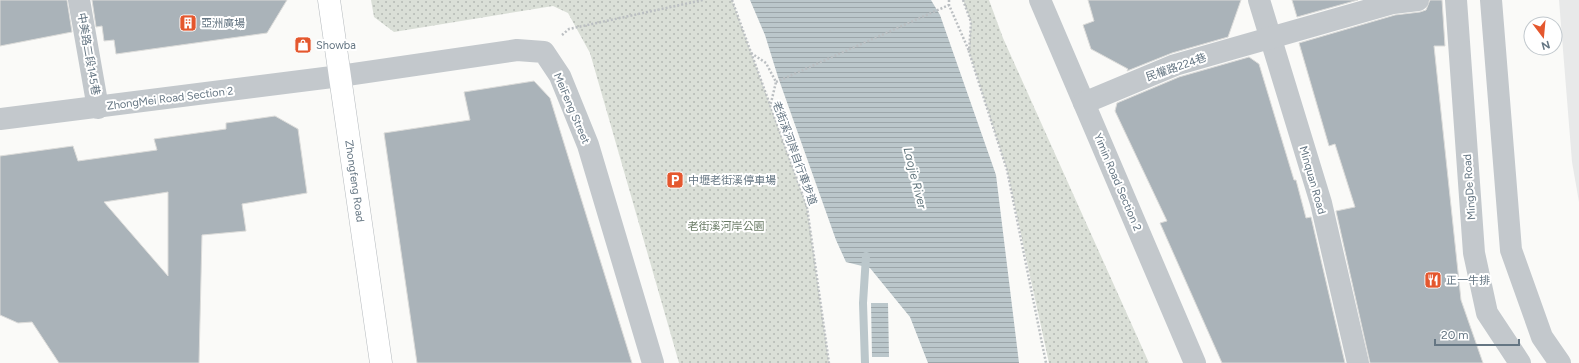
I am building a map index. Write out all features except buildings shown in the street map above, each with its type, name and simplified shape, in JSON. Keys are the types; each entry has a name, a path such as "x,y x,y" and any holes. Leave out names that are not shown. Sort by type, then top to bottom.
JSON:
{"main road":[{"name":"Zhongfeng Road","path":"329,0 382,363"}],"street":[{"name":"中美路二段145巷","path":"79,0 98,108"},
{"name":"Yimin Road Section 2","path":"1040,0 1195,363"},
{"name":"Minquan Road","path":"1259,0 1320,203 1358,363"},
{"name":"民權路224巷","path":"1084,103 1175,65 1393,3 1418,0"},
{"name":"MingDe Road","path":"1456,0 1474,253 1486,313 1520,363"},
{"path":"1491,0 1511,250 1542,337 1560,363"},
{"path":"340,76 517,50 544,52"},
{"name":"MeiFeng Street","path":"544,52 560,76 588,145 653,363"},
{"name":"ZhongMei Road Section 2","path":"0,119 98,108 340,76"}],"path":[{"path":"544,52 569,29 703,0"},
{"name":"老街溪河岸自行車步道","path":"732,0 807,207 829,363"},
{"path":"949,0 949,5 969,52 1007,170 1046,363"},
{"path":"962,0 971,22 969,52"},
{"path":"776,82 949,5"},
{"path":"750,53 766,63 776,82 770,107"}],"shaded area":[{"path":"1559,0 1579,0 1579,202 1572,162 1563,50 1563,16 1560,16"}],"green space":[{"name":"老街溪河岸公園","path":"371,0 732,0 807,207 829,363 679,363 590,53 568,13 553,6 394,32 374,17"},
{"path":"963,0 989,0 1003,38 1149,363 1049,363 1007,170 969,52 971,22"}],"water":[{"name":"Laojie River","path":"750,0 931,0 940,15 996,175 1019,363 928,363 910,317 870,268 846,262 836,240 778,77 765,35"},
{"path":"871,303 888,303 889,357 872,357"}],"waterway":[{"path":"865,363 863,303 866,256"}],"place":[{"name":"亞洲廣場","path":"188,23"},
{"name":"Showba","path":"303,45"},
{"name":"中壢老街溪停車場","path":"675,180"},
{"name":"正一牛排","path":"1433,280"}]}
